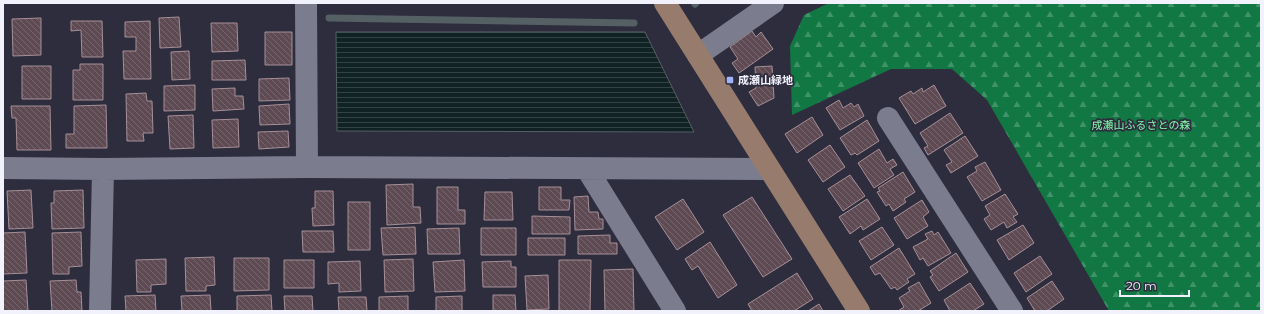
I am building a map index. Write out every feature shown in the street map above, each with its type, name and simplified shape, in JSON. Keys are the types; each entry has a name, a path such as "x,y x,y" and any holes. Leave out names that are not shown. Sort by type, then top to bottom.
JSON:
{"street":[{"path":"306,3 307,167"},
{"path":"665,3 859,311"},
{"path":"698,55 773,3"},
{"path":"888,118 1012,311"},
{"path":"3,168 103,169 307,167 769,169"},
{"path":"100,311 103,169"},
{"path":"587,169 675,311"}],"green space":[{"name":"成瀬山ふるさとの森","path":"829,3 1261,3 1261,311 1109,311 987,100 952,69 891,69 792,115 790,46 804,15"}],"shaded area":[{"path":"336,32 645,32 694,132 337,131"}],"building":[{"path":"179,17 181,47 160,48 159,18"},
{"path":"41,18 41,55 13,56 12,19"},
{"path":"71,21 102,21 103,57 82,57 81,30 71,31"},
{"path":"150,21 151,79 124,79 123,51 136,51 136,37 125,37 125,22"},
{"path":"211,23 237,23 238,51 212,52"},
{"path":"752,31 756,37 761,32 773,49 739,73 732,63 738,59 730,47"},
{"path":"265,32 292,32 292,65 265,65"},
{"path":"189,51 190,79 172,80 171,52"},
{"path":"245,60 246,80 212,80 212,61"},
{"path":"80,64 103,64 103,100 73,100 73,70 80,70"},
{"path":"22,66 51,66 51,99 22,99"},
{"path":"772,66 774,98 758,106 749,92 756,88 755,67"},
{"path":"289,78 290,100 259,101 259,79"},
{"path":"195,85 195,110 164,111 164,86"},
{"path":"934,85 946,106 915,124 899,98 911,91 913,94 922,88 923,92"},
{"path":"235,88 235,96 243,96 244,109 213,111 212,89"},
{"path":"146,93 147,101 152,101 153,133 143,133 144,141 127,141 126,94"},
{"path":"839,100 843,108 851,103 854,107 858,104 864,116 840,130 826,108"},
{"path":"289,104 290,124 260,125 259,106"},
{"path":"106,105 107,148 66,148 66,134 74,134 74,106"},
{"path":"11,106 50,106 51,150 17,150 16,118 12,118"},
{"path":"950,113 963,133 928,155 924,148 928,146 920,133"},
{"path":"193,115 194,148 170,149 168,116"},
{"path":"812,117 823,135 797,153 785,134"},
{"path":"238,119 239,147 213,148 212,120"},
{"path":"867,120 879,141 857,155 855,153 851,155 840,138"},
{"path":"288,131 289,147 259,149 258,132"},
{"path":"965,136 978,156 951,173 946,165 952,162 944,150"},
{"path":"830,145 845,167 823,182 808,160"},
{"path":"879,149 887,163 893,159 897,165 890,169 894,175 874,188 858,163"},
{"path":"985,162 1001,190 982,201 967,177 977,171 975,167"},
{"path":"903,172 915,192 904,199 906,202 893,211 889,204 886,206 877,192 880,191 878,188"},
{"path":"850,175 865,196 843,211 828,189"},
{"path":"413,184 413,207 420,207 421,223 387,225 386,185"},
{"path":"437,187 458,187 458,210 465,210 465,224 437,224"},
{"path":"539,187 561,187 561,200 570,200 569,210 539,210"},
{"path":"31,190 33,228 9,229 7,191"},
{"path":"83,190 84,228 52,229 51,203 54,203 54,191"},
{"path":"315,191 333,191 334,225 313,226 312,208 315,208"},
{"path":"485,192 512,192 513,220 484,220"},
{"path":"1005,194 1018,214 1013,217 1017,222 1007,228 1004,222 991,230 984,219 990,215 985,206"},
{"path":"588,196 589,212 598,212 599,219 603,219 603,229 575,230 574,197"},
{"path":"752,197 792,259 763,277 723,215"},
{"path":"683,199 704,232 677,250 655,217"},
{"path":"867,199 880,219 863,230 861,226 850,234 839,217"},
{"path":"922,200 929,212 923,217 928,226 907,239 894,218"},
{"path":"348,202 370,202 370,250 348,250"},
{"path":"532,216 570,217 570,234 532,234"},
{"path":"1023,225 1034,243 1009,260 997,240"},
{"path":"415,227 416,254 383,255 381,228"},
{"path":"882,227 894,245 871,260 859,241"},
{"path":"459,228 460,254 428,254 427,229"},
{"path":"481,228 516,228 516,255 481,255"},
{"path":"302,231 333,231 334,252 303,252"},
{"path":"932,231 934,235 938,232 951,253 928,266 923,258 920,260 913,247 928,239 925,234"},
{"path":"25,232 27,273 3,274 3,233"},
{"path":"81,232 82,266 69,267 69,274 53,274 52,233"},
{"path":"610,235 610,243 617,243 617,254 578,254 578,236"},
{"path":"528,238 565,238 565,255 528,255"},
{"path":"710,242 737,285 718,298 698,266 692,270 685,259"},
{"path":"899,248 915,274 907,279 909,282 897,290 895,287 891,289 880,273 875,275 870,267"},
{"path":"956,253 968,272 939,291 930,277 933,275 930,271"},
{"path":"1040,256 1052,274 1026,292 1014,273"},
{"path":"214,257 215,285 206,286 206,291 186,291 185,258"},
{"path":"234,258 269,258 269,290 234,291"},
{"path":"166,259 166,284 151,285 151,292 137,292 136,260"},
{"path":"413,259 414,291 385,292 384,260"},
{"path":"284,260 314,260 314,288 284,288"},
{"path":"464,260 465,291 435,292 433,262"},
{"path":"559,260 591,260 590,311 559,311"},
{"path":"360,261 361,291 339,292 339,283 328,284 328,262"},
{"path":"511,261 511,267 516,267 516,287 483,287 482,262"},
{"path":"633,269 634,311 605,311 604,270"},
{"path":"797,273 813,299 794,311 752,311 748,304"},
{"path":"548,275 549,309 527,310 525,276"},
{"path":"26,280 28,311 3,311 3,281"},
{"path":"76,280 77,292 81,292 82,311 52,311 50,281"},
{"path":"1052,281 1064,299 1047,311 1035,311 1027,298"},
{"path":"919,282 931,303 918,311 898,311 904,307 899,298 910,291 908,288"},
{"path":"970,283 984,304 973,311 950,311 944,300"},
{"path":"155,295 156,311 126,311 125,296"},
{"path":"210,295 211,311 182,311 181,296"},
{"path":"271,295 272,311 237,311 237,296"},
{"path":"493,295 515,295 516,311 493,311"},
{"path":"284,296 312,296 313,311 285,311"},
{"path":"408,296 408,311 379,311 379,297"},
{"path":"462,296 462,311 436,311 436,297"},
{"path":"338,297 366,297 367,311 339,311"},
{"path":"819,304 823,311 808,311"}],"waterway":[{"path":"329,18 634,23"}],"place":[{"name":"成瀬山緑地","path":"730,80"}]}
